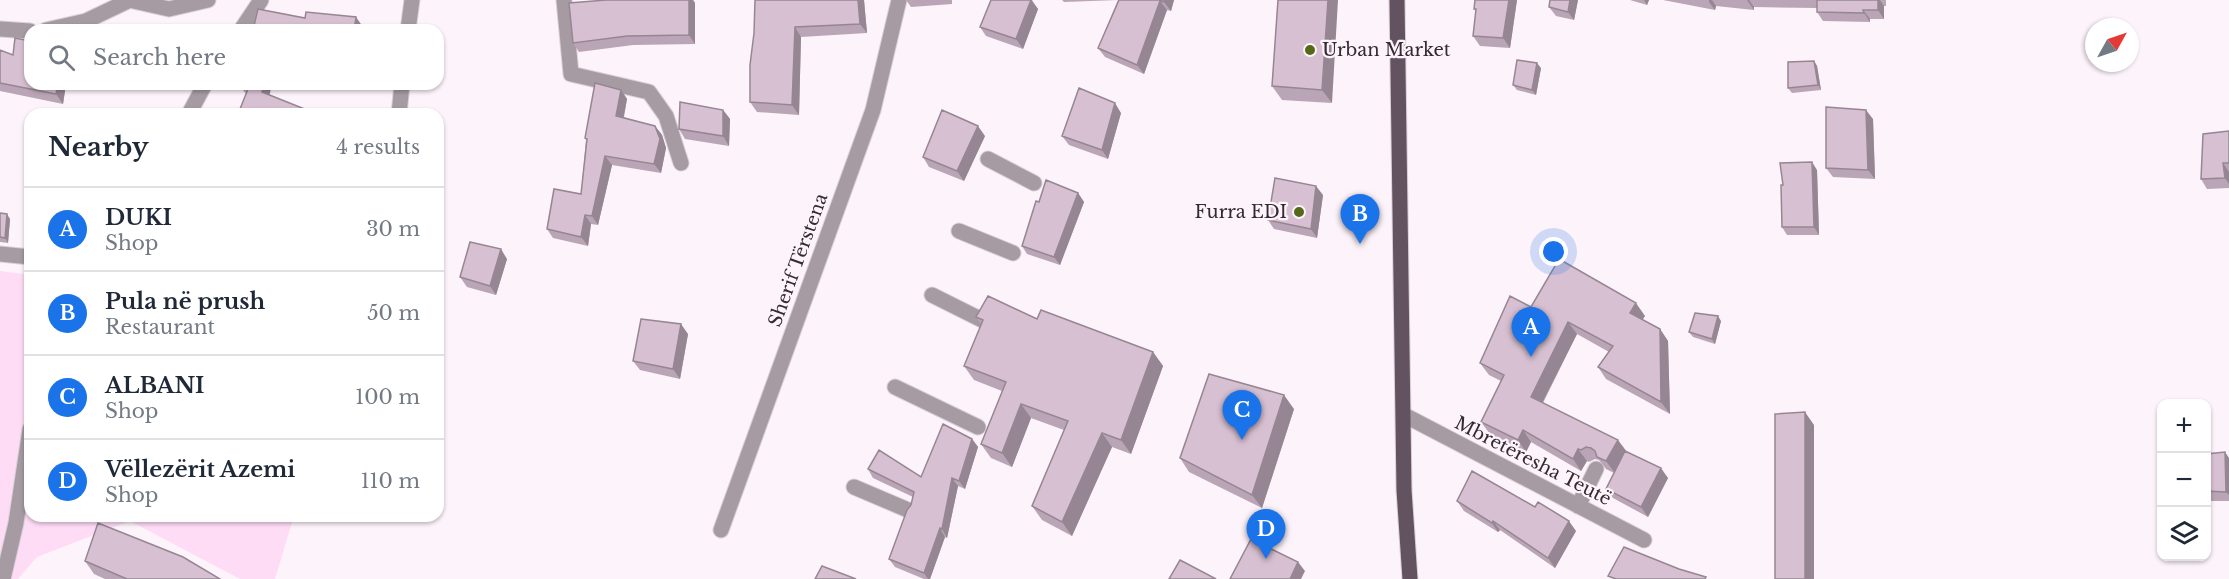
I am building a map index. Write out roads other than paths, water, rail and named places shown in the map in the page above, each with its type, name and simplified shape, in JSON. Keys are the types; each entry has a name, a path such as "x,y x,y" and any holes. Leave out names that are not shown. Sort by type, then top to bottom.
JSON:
{"main road":[{"path":"1397,0 1404,490 1410,579"}],"street":[{"path":"73,24 86,21 130,0 169,9 208,0"},
{"path":"245,24 261,0"},
{"path":"409,24 412,0"},
{"path":"564,0 571,74 649,92 666,116 681,163"},
{"name":"Sherif Tërstena","path":"721,530 873,110 899,0"},
{"path":"0,29 24,31"},
{"path":"192,108 202,90"},
{"path":"400,108 401,90"},
{"path":"988,159 1034,183"},
{"path":"959,231 1013,253"},
{"path":"0,254 24,256"},
{"path":"932,296 982,320"},
{"path":"895,387 978,427"},
{"name":"Mbretëresha Teutë","path":"1404,416 1644,540"},
{"path":"3,579 16,523 24,469"},
{"path":"1578,506 1596,469"},
{"path":"854,487 908,510"}],"place":[{"name":"Urban Market","path":"1310,50"},
{"name":"Furra EDI","path":"1299,212"},
{"name":"Pula në prush","path":"1360,244"},
{"name":"DUKI","path":"1531,357"},
{"name":"ALBANI","path":"1242,440"},
{"name":"Vëllezërit Azemi","path":"1266,559"}]}
